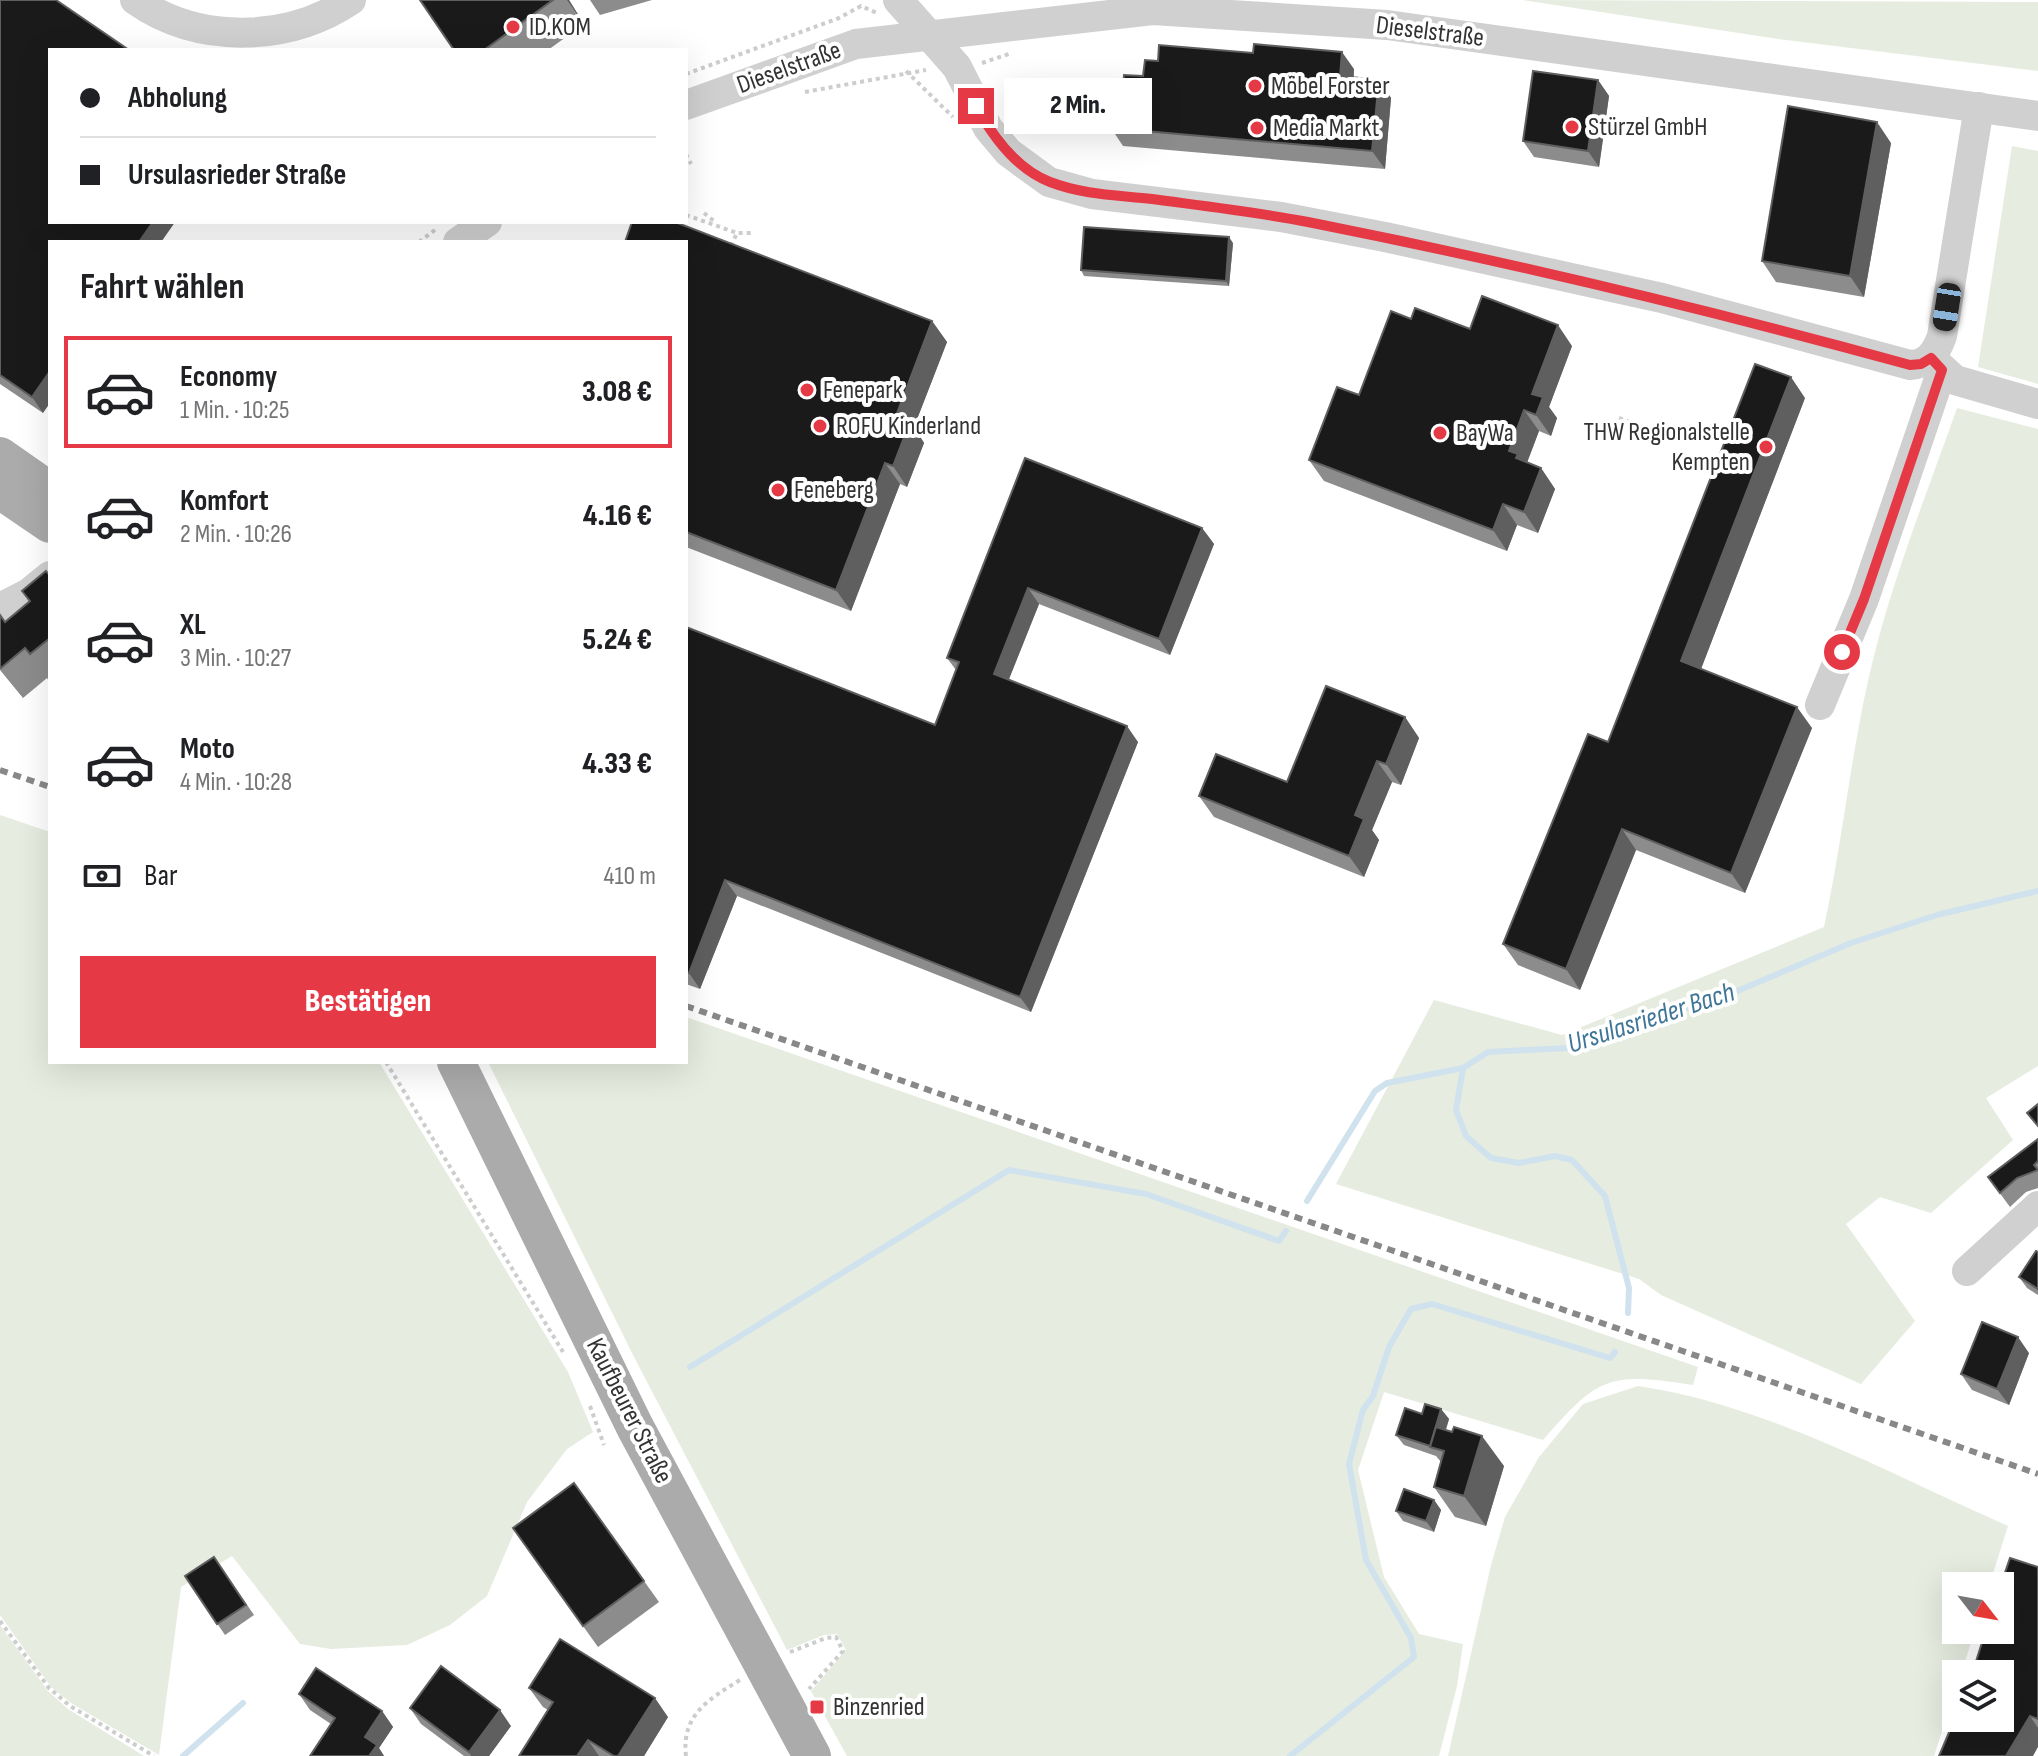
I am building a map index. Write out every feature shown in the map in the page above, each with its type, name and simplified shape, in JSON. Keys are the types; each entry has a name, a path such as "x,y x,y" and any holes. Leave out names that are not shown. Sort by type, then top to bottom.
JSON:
{"main road":[{"path":"0,456 33,485 48,519"},
{"name":"Kaufbeurer Straße","path":"457,1064 635,1427 812,1756"}],"street":[{"path":"135,0 163,19 230,33 263,32 303,23 351,0"},
{"path":"898,0 957,67 988,128 1008,152 1049,182 1092,194 1281,217 1662,298 1910,365 1936,364 1955,380 2038,404"},
{"name":"Dieselstraße","path":"688,104 856,44 1153,10 1387,25 2038,116"},
{"path":"1820,705 1864,599 1936,364 1979,107"},
{"path":"461,240 484,224"},
{"path":"0,608 29,593 48,578"},
{"path":"1967,1271 2038,1206"}],"path":[{"path":"957,67 994,61 1017,51"},
{"path":"797,93 906,71"},
{"path":"688,158 691,164"},
{"path":"704,213 716,223"},
{"path":"688,216 737,233 752,233"},
{"path":"726,257 737,233"},
{"path":"1619,418 1678,438"},
{"path":"387,1064 565,1355"},
{"path":"588,1403 604,1445"},
{"path":"0,1621 49,1688 70,1706 154,1756"}],"shaded area":[{"path":"1523,0 2038,2 2038,71 1778,39"},
{"path":"2012,146 2038,151 2038,384 1978,367"},
{"path":"1957,408 2038,429 2038,1066 1986,1098 2013,1140 1931,1213 1880,1197 1846,1224 1915,1321 1861,1384 1661,1295 1639,1279 1336,1184 1434,1000 1562,1035 1824,927 1856,743 1880,633"},
{"path":"0,815 48,831 48,1064 380,1064 568,1372 593,1432 567,1449 527,1502 487,1596 450,1625 407,1645 331,1649 300,1644 232,1556 181,1587 159,1755 71,1703 51,1687 0,1615"},
{"path":"688,1018 1698,1367 1693,1385 1642,1379 1607,1384 1578,1403 1543,1440 1384,1392 1358,1470 1384,1577 1419,1634 1463,1644 1457,1686 1439,1756 847,1756 811,1691 846,1650 837,1634 824,1635 787,1650 633,1355 489,1064 688,1064"},
{"path":"1638,1386 1733,1408 1827,1444 2008,1526 1993,1572 1942,1572 1942,1644 1971,1644 1965,1660 1942,1660 1942,1731 1934,1756 1448,1756 1491,1565 1505,1517 1539,1457 1583,1404"},
{"path":"0,1625 48,1691 68,1709 144,1756 0,1756"}],"building":[{"path":"0,0 56,0 126,48 48,48 48,224 152,224 140,240 48,240 48,374 32,397 0,375"},
{"path":"420,0 553,0 487,48 453,48"},
{"path":"1254,44 1342,52 1340,76 1379,80 1372,151 1111,128 1114,90 1123,91 1124,75 1143,76 1145,60 1158,61 1159,45 1253,53"},
{"name":"Stürzel GmbH","path":"1533,71 1598,80 1588,151 1523,141"},
{"path":"1788,106 1877,122 1850,276 1762,261"},
{"name":"Fenepark","path":"631,224 680,224 932,321 896,416 910,422 893,466 885,463 836,590 688,533 688,240 626,240"},
{"path":"1084,227 1229,237 1226,281 1081,270"},
{"name":"BayWa","path":"1482,296 1558,325 1532,394 1543,397 1536,415 1524,410 1509,451 1518,454 1516,458 1541,468 1524,512 1503,504 1493,530 1309,460 1337,387 1359,395 1391,311 1411,319 1415,308 1470,329"},
{"path":"1755,364 1791,377 1681,661 1797,707 1731,873 1622,829 1566,969 1503,944 1588,734 1608,742"},
{"path":"1025,458 1202,528 1159,639 1028,588 994,674 1127,726 1020,997 725,880 688,973 688,628 935,725 959,662 947,658"},
{"path":"46,571 48,574 48,640 30,654 25,648 1,668 0,615 5,622 30,601 22,591"},
{"path":"1326,686 1405,717 1386,764 1377,761 1355,815 1364,819 1349,856 1199,796 1216,754 1287,782"},
{"path":"2038,1104 2038,1126 2027,1113"},
{"path":"2038,1139 2038,1161 2034,1165 2038,1170 2017,1178 2000,1193 1988,1177"},
{"path":"2038,1252 2038,1289 2019,1277"},
{"path":"1982,1322 2018,1337 1997,1389 1961,1374"},
{"path":"1425,1404 1441,1409 1430,1446 1396,1435 1405,1408 1422,1414"},
{"path":"1436,1427 1452,1432 1454,1427 1482,1436 1464,1496 1434,1487 1444,1451 1430,1447"},
{"path":"574,1483 644,1581 583,1626 513,1528"},
{"path":"1404,1489 1434,1500 1426,1521 1396,1511"},
{"path":"214,1557 246,1605 217,1624 185,1576"},
{"path":"2010,1558 2038,1567 2038,1719 2030,1716 2006,1756 1939,1756 1949,1732 2014,1732 2014,1660 1976,1660 1982,1644 2014,1644 2014,1572 2005,1572"},
{"path":"560,1639 655,1698 618,1756 588,1740 577,1756 519,1756 553,1702 529,1688"},
{"path":"441,1666 500,1710 469,1752 410,1708"},
{"path":"316,1668 382,1711 365,1737 377,1745 369,1756 310,1756 335,1718 299,1694"}],"waterway":[{"name":"Ursulasrieder Bach","path":"1628,1313 1629,1288 1605,1196 1572,1160 1555,1156 1519,1163 1491,1158 1466,1136 1456,1110 1463,1068 1488,1052 1568,1048 1616,1029 1718,999 1851,943 1937,915 2038,891"},
{"path":"1307,1201 1375,1091 1387,1083 1463,1068"},
{"path":"690,1367 1009,1170 1146,1194 1279,1241 1286,1231"},
{"name":"Ursulasrieder Bach","path":"1290,1756 1414,1657 1411,1638 1366,1560 1349,1464 1363,1410 1373,1396 1389,1347 1411,1309 1432,1304 1610,1358 1615,1352"},
{"path":"183,1756 243,1703"}],"railway":[{"path":"0,770 48,786"},
{"path":"688,1007 2038,1474"}],"place":[{"name":"ID.KOM","path":"513,27"},
{"name":"Möbel Forster","path":"1255,86"},
{"name":"Stürzel GmbH","path":"1572,127"},
{"name":"Media Markt","path":"1257,128"},
{"name":"Fenepark","path":"807,390"},
{"name":"ROFU Kinderland","path":"820,426"},
{"name":"BayWa","path":"1440,433"},
{"name":"THW Regionalstelle Kempten","path":"1766,447"},
{"name":"Feneberg","path":"778,490"},
{"name":"Binzenried","path":"817,1707"}],"route":[{"path":"976,106 988,128 1030,172 1049,182 1092,194 1281,217 1385,237 1662,298 1910,365 1921,364 1931,358 1942,370 1864,599 1842,652"}]}
